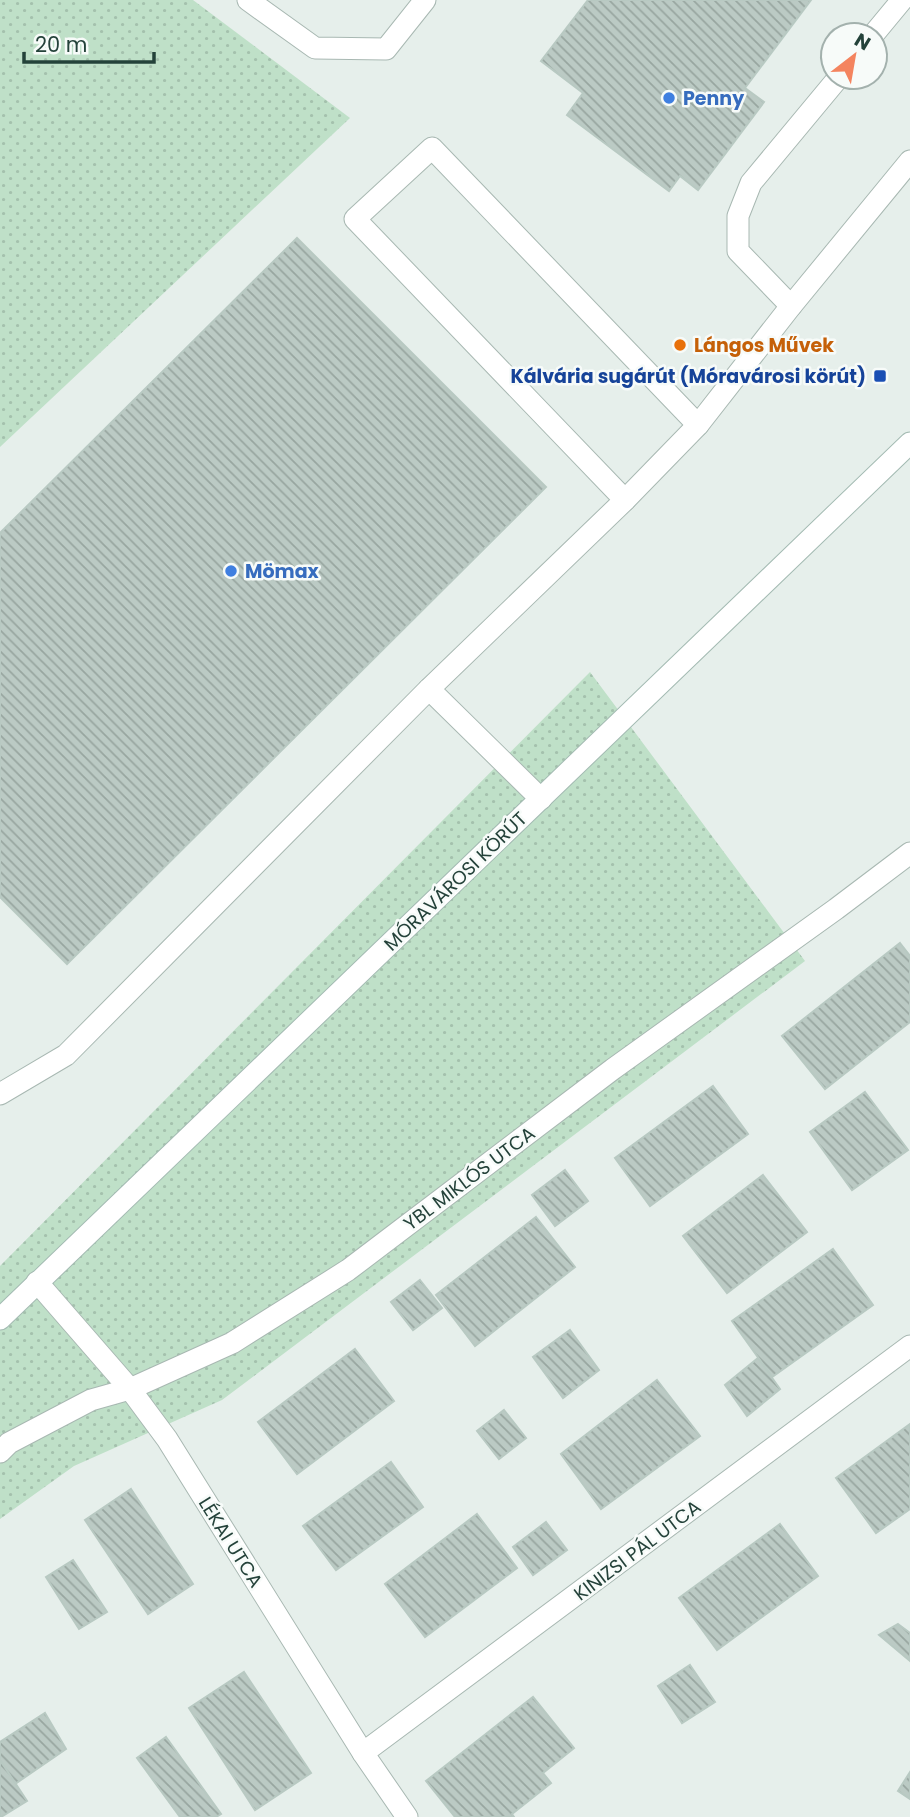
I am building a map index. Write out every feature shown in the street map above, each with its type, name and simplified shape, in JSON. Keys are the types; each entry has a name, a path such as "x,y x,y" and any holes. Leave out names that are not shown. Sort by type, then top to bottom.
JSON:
{"street":[{"path":"248,0 315,48 374,49 386,49 425,0"},
{"path":"885,21 902,0"},
{"path":"791,306 738,251 738,216 751,183 827,91"},
{"path":"625,500 355,219 432,148 698,425"},
{"path":"0,1094 66,1055 429,689 625,500 698,425 910,161"},
{"name":"MÓRAVÁROSI KÖRÚT","path":"0,1319 910,443"},
{"path":"429,689 541,799"},
{"name":"YBL MIKLÓS UTCA","path":"0,1452 9,1443 91,1399 131,1389 232,1343 348,1270 613,1069 910,853"},
{"name":"LÉKAI UTCA","path":"37,1282 131,1389 167,1439 363,1753 407,1817"},
{"name":"KINIZSI PÁL UTCA","path":"363,1753 910,1346"}],"green space":[{"path":"0,0 193,0 350,118 0,447"},
{"path":"590,672 805,961 222,1400 74,1466 0,1519 0,1266"}],"building":[{"name":"Penny","path":"588,0 811,0 745,88 764,102 698,190 680,176 669,191 567,115 583,93 541,61"},
{"name":"Mömax","path":"297,238 546,487 67,964 0,897 0,533"},
{"path":"900,943 910,956 910,1022 825,1089 782,1036"},
{"path":"713,1086 748,1134 650,1206 615,1158"},
{"path":"865,1092 908,1150 852,1190 810,1132"},
{"path":"565,1170 588,1201 555,1226 532,1195"},
{"path":"763,1175 807,1232 727,1293 683,1236"},
{"path":"536,1217 575,1267 475,1346 436,1295"},
{"path":"833,1249 873,1305 772,1377 732,1321"},
{"path":"420,1280 442,1308 413,1330 391,1302"},
{"path":"570,1330 599,1370 563,1398 533,1357"},
{"path":"355,1349 394,1401 297,1474 258,1422"},
{"path":"758,1358 780,1389 747,1416 725,1385"},
{"path":"657,1380 700,1436 601,1509 561,1454"},
{"path":"504,1410 526,1438 499,1459 477,1431"},
{"path":"910,1424 910,1509 876,1533 836,1478"},
{"path":"391,1462 423,1507 336,1570 303,1526"},
{"path":"131,1489 193,1584 148,1614 85,1520"},
{"path":"477,1514 517,1568 425,1637 385,1584"},
{"path":"546,1522 567,1550 533,1575 513,1547"},
{"path":"780,1524 818,1576 717,1650 679,1598"},
{"path":"73,1560 107,1612 79,1629 46,1577"},
{"path":"898,1624 910,1633 910,1661 879,1635"},
{"path":"690,1665 715,1702 682,1723 658,1686"},
{"path":"244,1672 311,1773 255,1810 189,1708"},
{"path":"533,1697 574,1748 543,1773 551,1783 512,1814 514,1817 455,1817 426,1781"},
{"path":"45,1713 66,1749 15,1784 0,1760 0,1742"},
{"path":"166,1737 221,1814 216,1817 180,1817 137,1758"},
{"path":"0,1760 27,1801 1,1817 0,1817"},
{"path":"910,1772 910,1799 898,1791"}],"place":[{"name":"Penny","path":"669,98"},
{"name":"Lángos Művek","path":"680,345"},
{"name":"Kálvária sugárút (Móravárosi körút)","path":"880,376"},
{"name":"Mömax","path":"231,571"}]}
